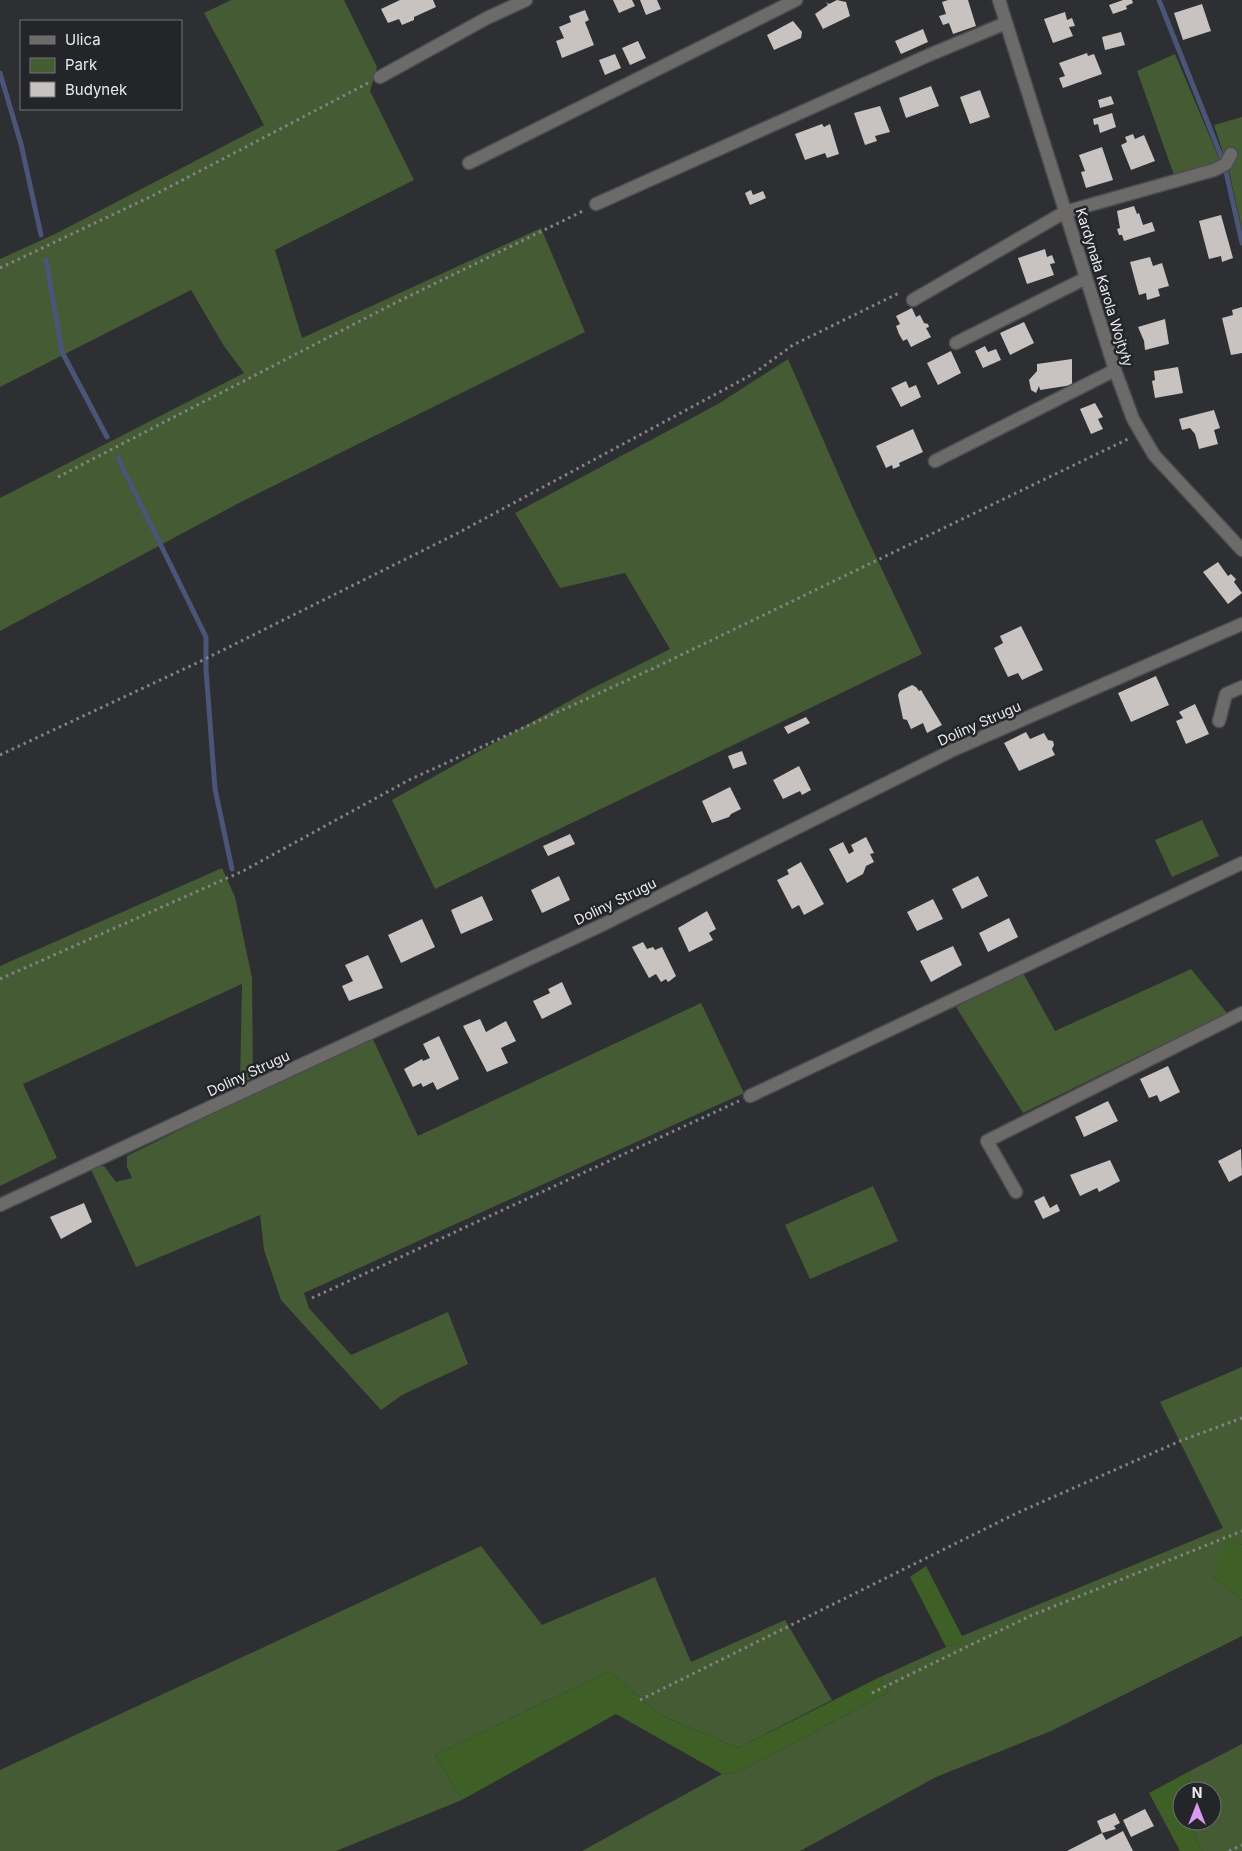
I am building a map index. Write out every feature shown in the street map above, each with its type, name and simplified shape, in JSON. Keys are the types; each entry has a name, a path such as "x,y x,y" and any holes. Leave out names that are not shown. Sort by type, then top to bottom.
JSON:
{"street":[{"path":"380,77 487,18 526,0"},
{"path":"469,164 796,0"},
{"name":"Kardynała Karola Wojtyły","path":"999,0 1115,370 1139,433 1154,456 1242,550"},
{"path":"596,204 929,55 1006,23"},
{"path":"911,294 1065,212 1214,170 1226,164 1231,154"},
{"path":"956,343 1086,278"},
{"path":"935,461 1115,370"},
{"name":"Doliny Strugu","path":"0,1204 602,925 953,750 1242,624"},
{"path":"1218,721 1226,694 1242,687"},
{"path":"750,1096 1242,863"},
{"path":"1016,1192 987,1141 1242,1013"}],"path":[{"path":"0,268 152,196 380,77"},
{"path":"58,477 391,305 596,204"},
{"path":"0,755 203,660 456,534 753,374 793,345 911,294"},
{"path":"0,979 243,871 409,780 663,664 1139,433"},
{"path":"312,1298 750,1096"},
{"path":"640,1700 1017,1513 1180,1440 1242,1418"},
{"path":"872,1693 1030,1616 1242,1531"},
{"path":"1229,1851 1242,1845"}],"green space":[{"path":"231,0 344,0 377,67 370,91 414,180 275,250 302,338 541,228 585,332 239,503 0,631 0,498 244,373 224,346 191,290 0,387 0,259 55,234 264,125 204,13"},
{"path":"1175,54 1220,161 1174,175 1137,71"},
{"path":"1242,117 1242,230 1229,171 1214,125"},
{"path":"788,359 852,506 922,654 435,889 392,800 589,690 670,649 625,573 560,588 515,513 718,404"},
{"path":"1202,820 1219,856 1172,877 1155,840"},
{"path":"222,868 235,897 252,978 253,1077 240,1085 242,984 23,1084 57,1158 0,1186 0,966"},
{"path":"1191,969 1227,1013 1023,1113 956,1007 1023,973 1055,1031"},
{"path":"701,1003 744,1093 304,1293 309,1308 351,1355 448,1312 468,1364 402,1395 381,1410 281,1300 264,1250 260,1215 136,1267 90,1167 104,1166 116,1182 132,1178 127,1167 127,1156 371,1035 418,1136"},
{"path":"873,1186 898,1241 810,1279 785,1225"},
{"path":"1242,1367 1242,1545 1236,1540 1213,1577 1242,1600 1242,1636 1051,1731 936,1777 800,1851 582,1851 722,1774 739,1772 889,1692 880,1677 946,1647 962,1643 962,1636 1223,1528 1160,1402"},
{"path":"1227,1532 1242,1545 1242,1600 1213,1577"},
{"path":"481,1546 542,1625 655,1577 691,1662 785,1620 832,1700 738,1748 661,1715 609,1671 435,1755 462,1800 336,1851 0,1851 0,1770"},
{"path":"926,1566 962,1636 963,1643 946,1647 910,1577"},
{"path":"609,1671 661,1715 738,1748 880,1677 889,1692 739,1772 722,1774 616,1714 462,1800 435,1755"},
{"path":"1242,1744 1242,1851 1204,1851 1200,1848 1193,1831 1222,1831 1222,1781 1188,1781 1190,1771"},
{"path":"1190,1771 1188,1781 1172,1781 1172,1831 1193,1831 1200,1848 1204,1851 1180,1851 1149,1793"}],"building":[{"path":"400,0 433,0 436,7 402,25 399,19 388,23 381,9"},
{"path":"613,0 632,0 635,6 619,13"},
{"path":"640,0 657,0 661,9 646,15"},
{"path":"837,0 846,2 850,16 823,29 815,14 828,5 826,2 829,4"},
{"path":"948,0 968,0 976,26 953,34 949,23 943,25 939,16 946,14 942,2"},
{"path":"1123,0 1132,0 1133,3 1126,6 1127,9 1113,14 1109,5"},
{"path":"1202,4 1211,31 1183,40 1174,13"},
{"path":"585,10 589,20 585,22 594,45 562,58 556,41 564,38 559,27 571,22 569,16"},
{"path":"1065,12 1067,20 1072,18 1075,26 1069,27 1073,36 1053,43 1044,19"},
{"path":"793,21 802,32 801,38 774,50 767,35"},
{"path":"923,29 928,42 901,54 895,41"},
{"path":"1121,32 1125,45 1105,50 1102,37"},
{"path":"638,41 646,58 630,65 622,48"},
{"path":"1087,53 1088,56 1094,54 1102,74 1063,88 1059,78 1065,76 1059,63"},
{"path":"615,54 621,68 605,75 599,60"},
{"path":"931,86 939,106 906,118 899,98"},
{"path":"980,90 990,117 970,124 960,97"},
{"path":"1111,96 1114,104 1100,108 1098,100"},
{"path":"880,106 890,132 875,136 877,141 865,145 854,113"},
{"path":"1112,113 1116,127 1100,133 1098,124 1094,125 1093,119"},
{"path":"822,124 824,127 830,124 839,154 827,158 825,153 805,160 795,134"},
{"path":"1133,134 1135,139 1144,135 1155,161 1131,170 1121,145 1127,142 1125,137"},
{"path":"1102,147 1113,180 1086,188 1081,172 1085,171 1079,155"},
{"path":"751,190 753,195 763,191 766,198 750,205 745,193"},
{"path":"1134,206 1137,214 1139,213 1143,225 1152,222 1155,231 1124,241 1117,229 1120,228 1117,211"},
{"path":"1221,215 1233,258 1222,262 1221,256 1209,259 1199,221"},
{"path":"1045,249 1047,257 1052,255 1055,263 1050,264 1054,275 1027,284 1018,258"},
{"path":"1150,257 1153,266 1162,263 1169,286 1158,289 1160,296 1147,300 1146,293 1139,295 1130,262"},
{"path":"1242,307 1242,353 1231,355 1222,318 1233,315 1232,310"},
{"path":"912,308 916,317 920,315 924,323 928,324 929,327 926,328 931,337 911,347 907,339 903,341 899,334 896,326 900,324 896,316"},
{"path":"1165,319 1169,344 1145,350 1144,341 1138,327"},
{"path":"1024,322 1034,343 1010,355 1000,333"},
{"path":"985,346 988,352 996,349 1001,360 983,368 975,351"},
{"path":"951,351 961,373 938,385 927,363"},
{"path":"1072,359 1072,385 1040,390 1039,386 1036,393 1031,390 1029,380 1037,371 1037,364"},
{"path":"1178,367 1183,393 1155,398 1152,381 1155,380 1154,371"},
{"path":"906,381 909,388 916,385 921,397 901,407 891,388"},
{"path":"1095,403 1103,417 1098,419 1103,429 1091,434 1080,409"},
{"path":"1214,410 1220,428 1214,430 1218,444 1199,449 1195,434 1190,428 1182,430 1179,419"},
{"path":"913,429 923,452 899,463 900,466 893,469 892,465 886,468 876,446"},
{"path":"1218,562 1228,576 1231,574 1236,579 1234,582 1242,593 1228,604 1203,572"},
{"path":"1021,626 1043,670 1022,680 1018,673 1008,677 994,648 1003,643 1000,636"},
{"path":"1156,676 1169,705 1131,722 1118,693"},
{"path":"912,685 919,691 921,690 942,725 927,733 923,723 911,729 907,720 903,719 898,695 900,691"},
{"path":"1195,704 1209,734 1186,744 1176,721 1183,718 1179,712"},
{"path":"806,717 810,723 788,734 784,727"},
{"path":"1026,732 1030,739 1044,733 1048,740 1053,741 1052,749 1055,755 1019,771 1004,743"},
{"path":"742,751 747,764 733,769 728,756"},
{"path":"799,766 811,790 802,795 800,791 783,799 773,780"},
{"path":"730,787 741,809 729,817 712,823 702,801"},
{"path":"570,834 575,844 548,856 543,846"},
{"path":"866,837 874,853 870,854 874,862 866,866 863,874 847,883 829,849 843,842 849,854 854,851 851,845"},
{"path":"801,862 824,904 804,915 799,905 792,909 777,880 789,874 787,870"},
{"path":"559,876 570,900 542,913 531,890"},
{"path":"978,876 988,896 962,909 952,889"},
{"path":"482,896 493,920 461,934 451,910"},
{"path":"933,899 943,919 917,931 907,912"},
{"path":"707,911 716,929 709,933 713,940 689,952 678,928"},
{"path":"1009,918 1018,937 988,952 979,933"},
{"path":"422,919 435,947 401,963 388,935"},
{"path":"643,942 647,949 653,947 655,950 662,947 676,976 668,982 666,979 661,982 656,974 649,978 632,947"},
{"path":"953,946 962,965 931,982 920,961"},
{"path":"368,955 383,988 349,1001 342,986 353,981 345,965"},
{"path":"562,982 572,1004 542,1019 533,1001 550,993 548,989"},
{"path":"480,1019 486,1032 506,1021 516,1041 501,1048 508,1063 487,1072 463,1026"},
{"path":"439,1036 459,1079 437,1090 433,1082 423,1087 421,1083 413,1087 404,1069 422,1059 423,1061 430,1058 423,1044"},
{"path":"1168,1066 1180,1092 1160,1102 1157,1095 1149,1098 1140,1079"},
{"path":"1108,1101 1118,1121 1084,1137 1075,1117"},
{"path":"1241,1149 1242,1175 1229,1182 1218,1161"},
{"path":"1110,1160 1120,1181 1099,1192 1097,1188 1080,1196 1070,1175"},
{"path":"1044,1196 1050,1208 1057,1204 1060,1211 1043,1219 1034,1201"},
{"path":"84,1203 92,1222 61,1239 50,1217"},
{"path":"1145,1809 1154,1826 1131,1837 1123,1820"},
{"path":"1115,1813 1120,1823 1114,1826 1116,1829 1102,1833 1097,1821"},
{"path":"1123,1831 1133,1851 1067,1851 1102,1833 1106,1840"}],"waterway":[{"path":"1159,0 1223,161"},
{"path":"0,73 21,144 41,235"},
{"path":"1226,172 1242,243"},
{"path":"46,260 62,352 107,437"},
{"path":"118,458 206,637 206,669 215,789 232,869"}]}
